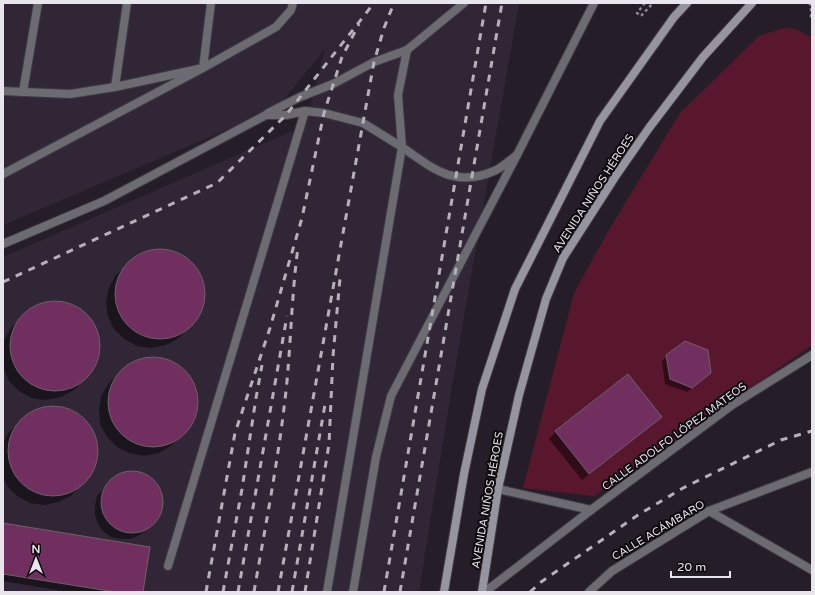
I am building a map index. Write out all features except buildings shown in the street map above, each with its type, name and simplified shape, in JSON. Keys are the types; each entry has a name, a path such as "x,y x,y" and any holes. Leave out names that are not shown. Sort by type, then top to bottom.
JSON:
{"main road":[{"name":"AVENIDA NIÑOS HÉROES","path":"444,592 464,474 482,389 515,289 600,121 674,17 687,3"},
{"name":"AVENIDA NIÑOS HÉROES","path":"482,592 498,489 519,395 546,299 563,258 615,177 649,128 703,57 752,3"}],"street":[{"path":"23,92 38,3"},
{"path":"115,87 127,3"},
{"path":"203,68 211,3"},
{"path":"3,174 203,68 276,27 291,10 293,3"},
{"path":"3,244 104,202 266,114 300,97 334,84 374,62 406,50 464,3"},
{"path":"353,592 376,457 391,396 517,155 594,3"},
{"path":"327,592 402,147 398,95 406,50"},
{"path":"3,91 70,94 115,87 203,68"},
{"path":"266,114 286,114 305,111 324,113 363,123 439,171 456,177 472,177 495,171 517,155"},
{"path":"168,566 305,111"},
{"name":"CALLE ADOLFO LÓPEZ MATEOS","path":"486,592 591,510 732,405 812,355"},
{"name":"CALLE ACÁMBARO","path":"588,592 612,571 709,512 812,472"},
{"path":"498,489 591,510"},
{"path":"709,512 812,570"}],"path":[{"path":"645,3 637,13 641,16 653,3"},
{"path":"809,3 812,5 812,19"}],"shaded area":[{"path":"3,3 519,3 451,392 419,592 3,592 3,257 290,132 303,134 325,49 276,109 3,225"},
{"path":"784,28 796,29 812,38 812,345 594,496 523,488 574,293 610,228 680,113 759,36"}],"railway":[{"path":"3,282 217,183 286,115 374,3"},
{"path":"278,592 374,62 384,28 394,3"},
{"path":"384,592 486,3"},
{"path":"400,592 502,3"},
{"path":"206,592 235,433 270,328 302,218 324,113 342,57 359,24"},
{"path":"254,592 281,434 298,247"},
{"path":"305,592 329,444 333,356 340,278"},
{"path":"238,592 287,316"},
{"path":"223,592 242,489 262,365"},
{"path":"292,592 326,399"},
{"path":"530,592 541,582 638,515 683,488 781,440 812,431"}]}
